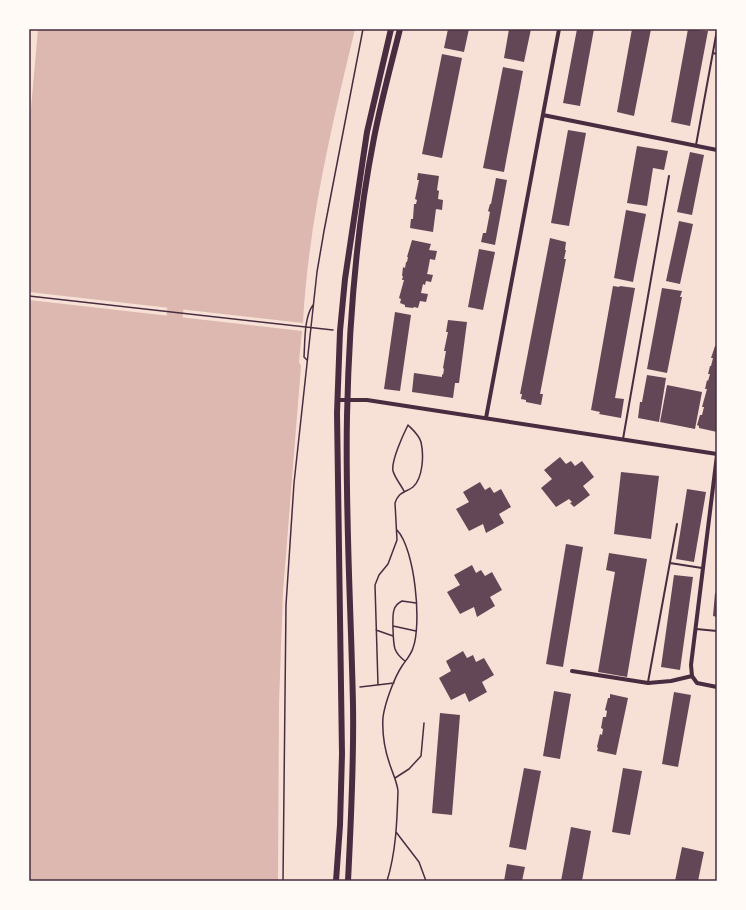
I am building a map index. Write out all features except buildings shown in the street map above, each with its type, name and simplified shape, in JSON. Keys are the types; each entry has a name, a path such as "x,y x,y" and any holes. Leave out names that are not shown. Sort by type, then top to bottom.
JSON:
{"main road":[{"path":"336,881 340,825 342,754 338,400 340,331 345,279 367,132 391,29"},
{"path":"348,881 352,794 353,705 347,476 347,400 355,271 364,200 374,137 400,29"}],"street":[{"path":"486,418 559,29"},
{"path":"543,115 717,150"},
{"path":"338,400 367,400 717,454 691,665 692,676 697,683 717,687"},
{"path":"572,671 648,683 666,682 692,676"}],"lane":[{"path":"696,145 717,30"},
{"path":"713,53 717,54"},
{"path":"623,439 669,176"},
{"path":"648,683 677,524"},
{"path":"670,563 703,568"},
{"path":"696,629 717,631"}],"path":[{"path":"283,881 286,606 294,483 307,361 324,232 363,29"},
{"path":"29,296 340,331"},
{"path":"307,361 304,357 308,310 314,303"},
{"path":"378,685 375,585 379,575 388,564 397,540 395,503 398,495 413,486 419,478 422,462 421,443 416,433 408,425 399,444 393,468 395,475 404,491"},
{"path":"387,881 392,864 396,832 398,791 390,766 383,734 384,711 394,683 414,647 416,631 416,604 413,568 406,546 397,530"},
{"path":"405,662 396,651 393,636 394,611 400,602 404,600 416,604"},
{"path":"393,626 416,631"},
{"path":"376,630 393,636"},
{"path":"360,687 394,683"},
{"path":"395,778 409,769 421,756 424,723"},
{"path":"396,832 419,862 426,881"}],"shaded area":[{"path":"38,29 355,29 322,175 310,249 303,323 29,292 29,131"},
{"path":"29,300 302,331 299,362 301,366 283,592 279,703 278,881 29,881"}],"waterway":[{"path":"173,339 177,286"}]}
